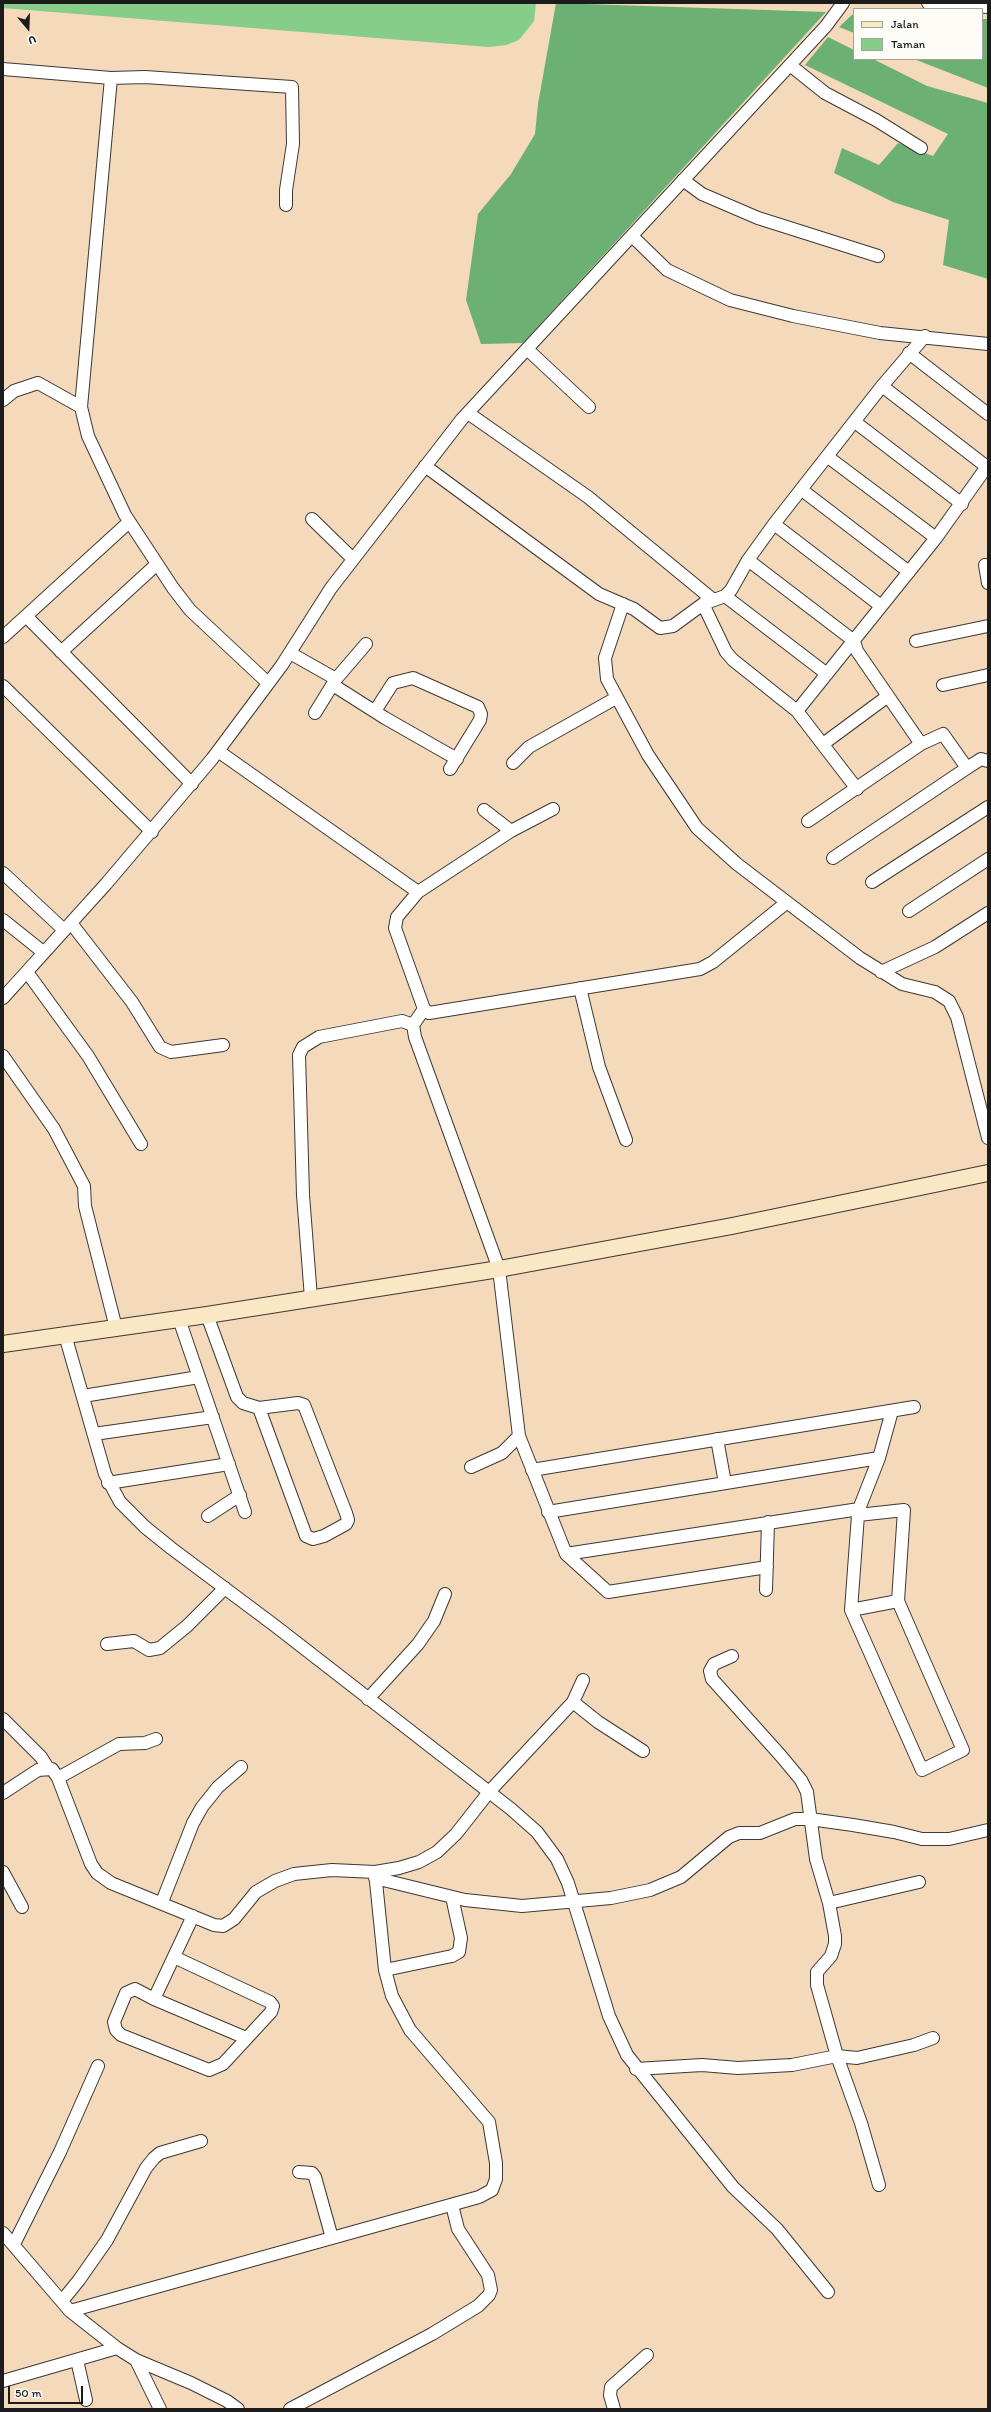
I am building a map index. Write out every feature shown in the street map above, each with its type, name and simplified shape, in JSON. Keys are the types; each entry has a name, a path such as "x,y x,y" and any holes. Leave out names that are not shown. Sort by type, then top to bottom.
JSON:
{"street":[{"path":"3,998 152,832 218,752 290,653 331,588 468,413 826,26 843,3"},
{"path":"928,3 988,7"},
{"path":"790,65 825,93 876,120 921,148"},
{"path":"3,69 111,78 145,78 292,87 293,144 286,190 286,205"},
{"path":"111,78 81,407 88,436 129,522 190,610 268,683"},
{"path":"684,180 702,194 758,218 878,256"},
{"path":"632,236 667,270 730,300 793,316 880,333 925,336 988,344"},
{"path":"425,466 599,594 623,604 645,616 654,625 666,628 673,626 707,602 725,596 748,560 774,524 908,353 925,336"},
{"path":"527,349 588,407"},
{"path":"908,353 988,414"},
{"path":"3,400 14,391 38,383 81,407"},
{"path":"797,711 936,538 962,504 987,466 882,386"},
{"path":"468,413 588,497 707,602 726,652 733,660 797,711 857,789"},
{"path":"855,422 962,504"},
{"path":"828,457 936,538"},
{"path":"802,490 908,572"},
{"path":"312,519 353,559"},
{"path":"3,636 129,522"},
{"path":"774,524 881,606"},
{"path":"748,560 854,641 857,651 921,744"},
{"path":"61,652 157,564"},
{"path":"985,565 988,583"},
{"path":"725,596 827,674"},
{"path":"623,604 605,658 607,679 648,755 697,828 786,903 881,972 902,984 944,996 954,1007 988,1138"},
{"path":"26,616 192,784"},
{"path":"916,641 988,626"},
{"path":"315,713 335,682 366,644"},
{"path":"290,653 335,682 375,711 457,759"},
{"path":"943,685 988,675"},
{"path":"375,711 393,683 413,678 478,707 481,714 480,720 450,769"},
{"path":"3,686 152,832"},
{"path":"823,744 888,696"},
{"path":"512,763 529,747 616,698"},
{"path":"808,821 921,744 943,734 967,768"},
{"path":"218,752 418,892"},
{"path":"833,858 981,759 988,761"},
{"path":"872,882 988,806"},
{"path":"553,809 511,831 418,892 397,917 395,928 424,1009 429,1014 706,967 786,903"},
{"path":"484,810 511,831"},
{"path":"910,911 988,859"},
{"path":"3,873 68,926 132,1002 160,1047 171,1052 223,1045"},
{"path":"881,972 935,947 988,913"},
{"path":"3,920 43,952"},
{"path":"27,972 88,1056 141,1144"},
{"path":"580,988 599,1066 626,1140"},
{"path":"424,1009 413,1025 415,1037 499,1269 519,1436 566,1554 608,1592 767,1567"},
{"path":"311,1298 302,1195 299,1055 303,1047 319,1037 402,1021 413,1025"},
{"path":"3,1056 54,1129 86,1190 85,1206 116,1328"},
{"path":"3,1344 207,1315 499,1269 732,1226 988,1173"},
{"path":"207,1315 237,1397 243,1403 259,1408 298,1403 304,1405 347,1517 346,1524 324,1536 313,1539 306,1536 259,1408"},
{"path":"179,1319 245,1512"},
{"path":"65,1335 108,1483 120,1502 145,1527 489,1792 521,1819 548,1845 557,1859 575,1901 609,2016 619,2041 636,2069 734,2187 777,2229 828,2292"},
{"path":"83,1396 199,1377"},
{"path":"532,1470 914,1407"},
{"path":"566,1554 768,1522 859,1512 904,1510 898,1601 963,1750 922,1770 851,1610 859,1512 879,1458 892,1411"},
{"path":"94,1434 213,1417"},
{"path":"471,1467 502,1453 519,1436"},
{"path":"717,1439 725,1483"},
{"path":"548,1512 879,1458"},
{"path":"108,1483 229,1464"},
{"path":"208,1516 240,1495"},
{"path":"766,1590 768,1522"},
{"path":"107,1644 134,1641 145,1649 155,1650 172,1639 225,1588"},
{"path":"368,1699 418,1644 434,1621 445,1594"},
{"path":"851,1610 898,1601"},
{"path":"732,1656 714,1664 710,1671 712,1679 805,1785 816,1859 829,1903 835,1944 831,1956 820,1967 816,1977 837,2056 863,2130 879,2185"},
{"path":"375,1875 419,1862 437,1852 456,1834 489,1792 573,1702 583,1680"},
{"path":"573,1702 598,1722 643,1751"},
{"path":"3,1719 41,1757 48,1768 55,1772 90,1864 97,1873 111,1883 162,1902 214,1925 227,1924 256,1892 275,1880 294,1874 332,1870 375,1875 465,1900 522,1906 611,1898 666,1885 681,1878 734,1835 756,1834 787,1822 810,1819 894,1832 922,1839 948,1839 988,1830"},
{"path":"58,1778 119,1744 145,1743 156,1740"},
{"path":"162,1902 193,1823 202,1807 218,1787 241,1767"},
{"path":"3,1793 38,1770 48,1768"},
{"path":"3,1872 22,1907"},
{"path":"70,2311 452,2205 487,2194 494,2184 496,2162 492,2132 483,2113 417,2039 403,2019 392,1996 385,1970 375,1875"},
{"path":"829,1903 919,1882"},
{"path":"385,1970 452,1956 460,1952 461,1938 452,1897"},
{"path":"154,1999 193,1916"},
{"path":"174,1957 272,2003 271,2012 223,2064 209,2070 121,2035 116,2030 114,2022 128,1991 135,1989 140,1990 154,1999 246,2038"},
{"path":"636,2069 702,2066 738,2068 792,2065 837,2056 867,2057 933,2038"},
{"path":"14,2244 60,2152 98,2066"},
{"path":"62,2301 79,2280 106,2240 146,2168 154,2158 160,2153 201,2141"},
{"path":"299,2172 312,2173 315,2177 332,2238"},
{"path":"290,2409 432,2334 486,2299 491,2290 488,2275 458,2228 452,2205"},
{"path":"3,2233 70,2311 117,2348 136,2360 191,2383 227,2401 238,2409"},
{"path":"3,2381 117,2348"},
{"path":"614,2409 610,2396 611,2387 647,2355"},
{"path":"77,2360 86,2400"},
{"path":"136,2360 160,2409"}],"green space":[{"path":"3,3 536,3 534,21 519,40 506,45 489,47 3,8"},
{"path":"556,3 826,12 523,343 481,344 466,300 478,214 511,174 535,134 538,104"},
{"path":"853,14 853,33 839,27"},
{"path":"983,19 988,19 988,88 917,60 983,60"},
{"path":"828,37 853,50 853,60 875,60 927,86 988,103 988,279 943,265 949,220 893,202 834,173 842,148 879,165 898,143 933,156 948,134 805,65"}]}
